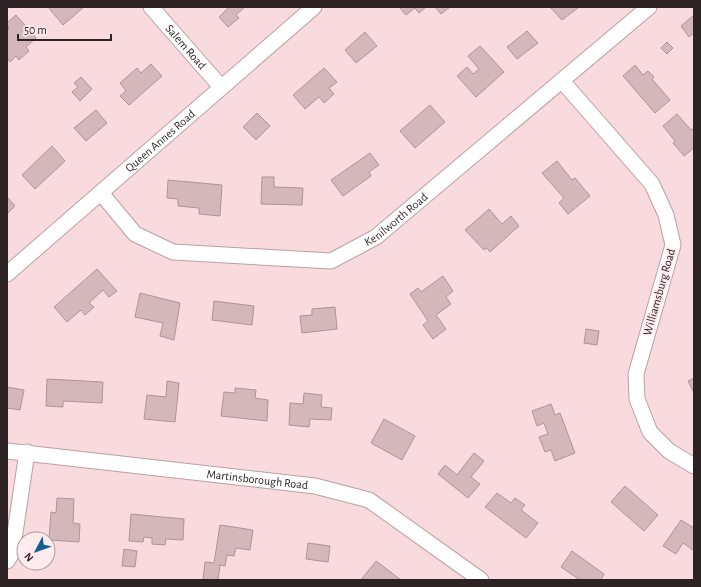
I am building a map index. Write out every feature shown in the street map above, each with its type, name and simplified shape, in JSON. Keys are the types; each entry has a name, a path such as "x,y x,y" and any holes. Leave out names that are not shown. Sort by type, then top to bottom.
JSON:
{"street":[{"name":"Salem Road","path":"151,7 221,87"},
{"name":"Queen Annes Road","path":"7,274 314,7"},
{"name":"Kenilworth Road","path":"100,193 135,234 173,252 331,261 376,238 563,82 649,7"},
{"name":"Williamsburg Road","path":"563,82 652,184 666,216 673,245 636,374 637,400 650,432 669,451 694,466"},
{"name":"Martinsborough Road","path":"7,451 27,452 315,486 369,500 481,580"},
{"path":"7,562 12,553 27,452"}],"building":[{"path":"48,7 84,7 63,25"},
{"path":"229,7 245,7 236,15 239,18 228,27 219,17"},
{"path":"399,7 426,7 419,13 415,8 406,15"},
{"path":"435,7 450,7 441,14"},
{"path":"550,7 579,7 562,20"},
{"path":"16,15 36,38 26,47 29,51 19,60 16,56 10,62 7,58 7,30 9,29 7,23"},
{"path":"694,15 694,33 689,37 681,26"},
{"path":"527,31 538,43 517,59 507,47"},
{"path":"365,32 377,46 356,63 345,50"},
{"path":"667,42 673,48 667,54 661,48"},
{"path":"480,46 504,72 476,97 457,76 467,67 473,74 479,69 468,56"},
{"path":"151,64 162,76 129,105 120,96 126,91 120,83 137,68 141,73"},
{"path":"635,65 643,75 648,71 654,77 652,79 670,100 655,113 623,76"},
{"path":"324,68 337,82 329,88 334,94 324,103 319,97 305,109 293,95"},
{"path":"81,77 92,89 80,101 72,92 78,87 74,83"},
{"path":"430,105 445,122 415,148 400,131"},
{"path":"96,110 107,123 86,141 74,128"},
{"path":"257,113 270,126 256,140 243,127"},
{"path":"677,114 691,130 694,128 694,148 684,156 673,143 675,141 663,126"},
{"path":"52,146 65,161 35,189 22,175"},
{"path":"370,153 379,165 369,172 371,176 343,196 331,180"},
{"path":"557,161 572,180 575,178 590,196 568,214 559,203 564,198 542,173"},
{"path":"262,177 274,177 274,187 303,188 302,205 261,204"},
{"path":"168,180 222,185 220,216 199,214 199,208 178,206 178,199 167,198"},
{"path":"7,197 15,206 7,214"},
{"path":"489,209 502,224 511,216 519,226 490,252 487,248 484,250 465,230"},
{"path":"97,269 117,291 109,297 103,290 89,303 94,307 85,315 81,310 67,322 54,307"},
{"path":"443,276 453,291 446,297 451,304 436,315 446,329 433,339 423,325 428,321 410,294 418,288 421,292"},
{"path":"140,293 180,303 174,340 160,336 163,323 135,317"},
{"path":"214,301 254,306 252,325 212,320"},
{"path":"335,307 337,329 302,333 300,316 312,315 312,309"},
{"path":"586,329 599,331 597,345 584,343"},
{"path":"694,378 694,393 688,381"},
{"path":"47,379 103,382 102,403 63,401 63,407 46,406"},
{"path":"167,381 179,383 175,422 144,419 147,395 166,397"},
{"path":"7,387 24,390 20,410 7,408"},
{"path":"235,388 256,390 255,398 268,400 267,421 221,416 224,392 235,393"},
{"path":"304,393 322,395 321,407 332,408 331,420 310,419 309,427 289,425 290,403 303,404"},
{"path":"551,404 555,415 560,413 575,453 555,461 551,450 545,452 539,437 548,434 544,423 537,426 532,411"},
{"path":"384,419 415,436 402,460 371,443"},
{"path":"474,453 484,461 471,477 480,484 468,498 438,474 445,465 457,475"},
{"path":"625,486 658,515 644,531 611,502"},
{"path":"497,493 511,503 515,498 525,505 521,510 538,523 526,538 485,507"},
{"path":"57,498 74,499 73,523 80,524 79,542 56,540 56,531 50,531 51,512 56,513"},
{"path":"131,514 184,519 183,540 166,539 165,545 152,544 152,538 144,537 143,542 129,541"},
{"path":"681,520 694,528 694,549 693,550 683,543 676,554 663,546"},
{"path":"220,525 253,530 250,550 236,548 234,556 227,555 225,566 220,565 218,580 203,580 205,562 214,563"},
{"path":"308,543 330,546 328,562 306,559"},
{"path":"124,549 137,551 135,567 122,566"},
{"path":"572,551 604,574 601,580 580,580 561,567"},
{"path":"376,561 401,580 361,580"}]}
